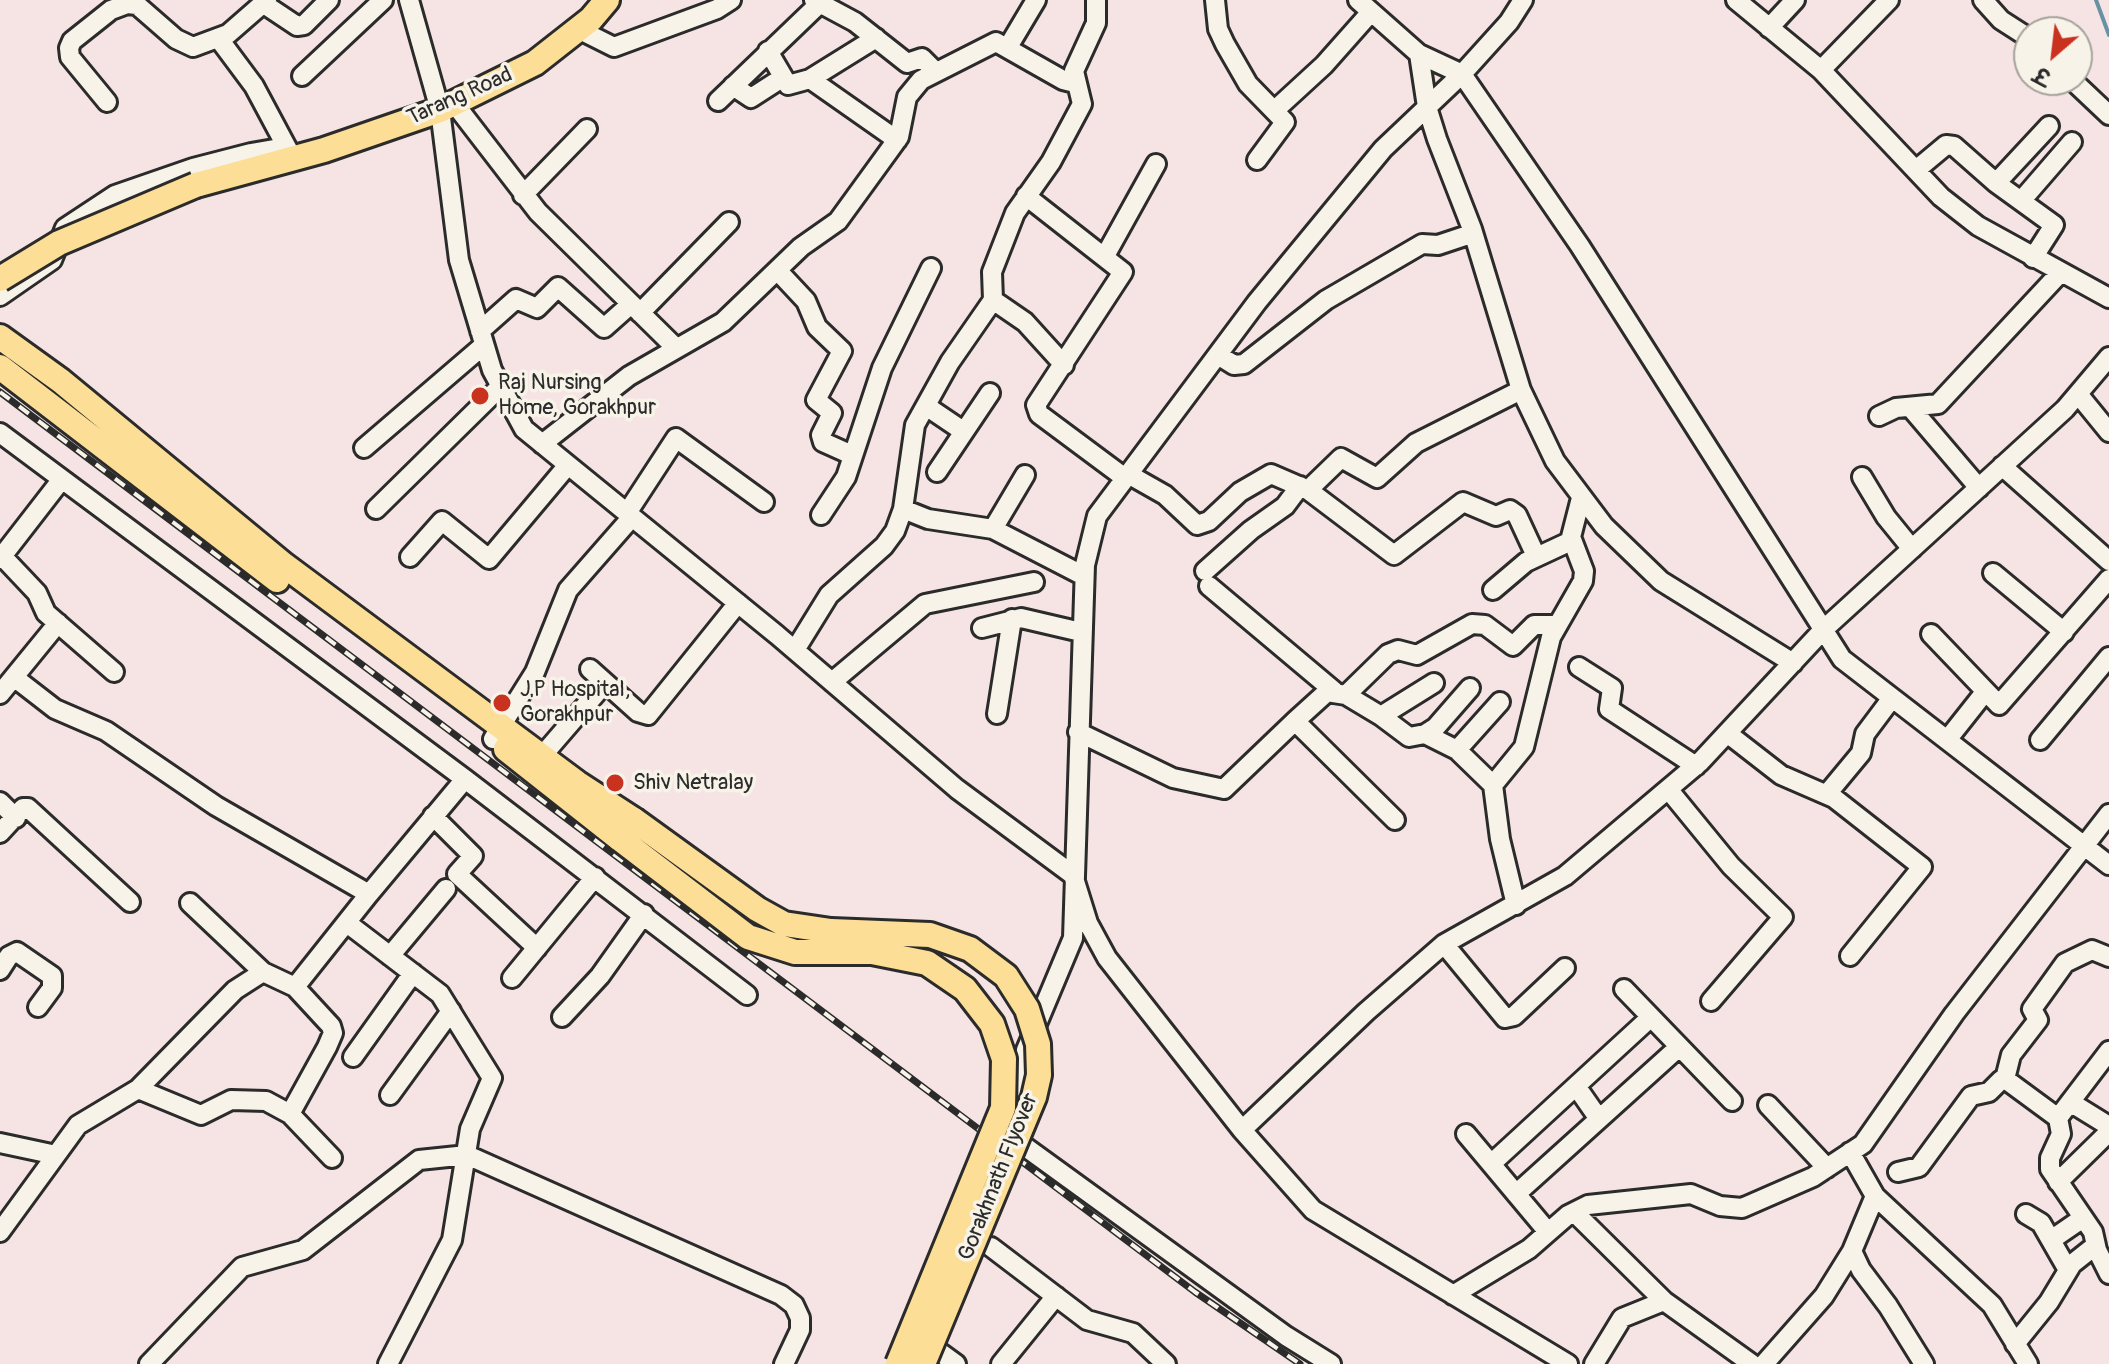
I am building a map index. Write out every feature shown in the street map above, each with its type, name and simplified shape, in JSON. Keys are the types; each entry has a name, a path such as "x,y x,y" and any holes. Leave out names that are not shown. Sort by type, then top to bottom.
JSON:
{"main road":[{"name":"Tarang Road","path":"0,279 59,243 156,199 284,161 447,106 535,63 578,29 607,0"},
{"path":"0,337 61,381 284,565 498,733"},
{"path":"0,367 498,733 542,756 627,830"},
{"name":"Gorakhnath Flyover","path":"498,733 594,820 627,830 784,924 831,931 930,935 970,949 1006,976 1027,1009 1038,1044 1039,1075 1034,1097 923,1364"},
{"name":"Gorakhnath Flyover","path":"627,830 756,941 795,952 872,952 927,963 965,989 992,1024 1004,1059 1003,1108 898,1364"}],"street":[{"path":"107,102 70,57 69,48 72,41 111,10 127,4 137,5 185,45 193,47 219,39 265,2 297,26 304,25 329,0"},
{"path":"302,76 383,0"},
{"path":"409,0 447,106 459,260 482,338 501,386 524,429 795,650 957,789 1073,875 1088,923 1107,958 1242,1130 1313,1210 1568,1364"},
{"path":"578,29 614,47 717,9 731,0"},
{"path":"1008,47 1036,0"},
{"path":"1215,0 1218,29 1225,44 1248,84 1275,110 1285,127 1257,160"},
{"path":"1736,0 1821,70 1941,197 1978,226 2109,298"},
{"path":"1769,28 1795,0"},
{"path":"1821,70 1889,0"},
{"path":"1983,0 2001,20 2013,28"},
{"path":"795,650 829,595 884,546 895,531 903,509 913,433 926,406 993,300 992,272 1015,213 1051,162 1082,104 1074,71 1096,23 1095,1"},
{"path":"718,101 816,2 855,22 907,63 922,58 935,71"},
{"path":"1331,1364 1010,1133 1026,1050 1073,938 1084,576 1097,516 1218,355 1383,149 1462,74 1519,2"},
{"path":"1275,110 1331,59 1364,4 1419,54 1462,74 1580,246 1842,659 2109,865"},
{"path":"768,51 782,78 792,86 810,79 876,38"},
{"path":"219,39 254,86 284,161"},
{"path":"542,444 629,376 723,322 777,270 844,214 897,140 911,90 935,71 996,42 1063,80 1075,83"},
{"path":"1419,54 1427,107 1521,390 1544,442 1581,498 1661,581 1793,663"},
{"path":"733,86 751,98 782,78"},
{"path":"810,79 897,140"},
{"path":"2089,96 2109,115"},
{"path":"447,106 523,195 676,348"},
{"path":"1996,183 2049,126"},
{"path":"523,195 587,129"},
{"path":"2021,201 2072,142"},
{"path":"1916,170 1950,144 1996,183 2054,225 2033,258"},
{"path":"0,296 52,260 65,228 115,195 251,153 274,149 284,161"},
{"path":"1105,256 1156,164"},
{"path":"1026,196 1121,267 1122,277 1036,405 1036,410 1127,476 1165,495 1197,525 1209,521 1240,492 1271,474 1304,488 1394,555 1454,506 1468,502 1496,516 1514,511 1536,556"},
{"path":"364,448 482,338 516,299 537,308 558,287 604,328 636,308 729,222"},
{"path":"1218,355 1234,365 1244,364 1326,300 1422,244 1438,245 1471,234"},
{"path":"821,515 846,477 882,368 931,268"},
{"path":"777,270 806,301 814,323 842,351 816,400 832,413 821,435 823,442 852,455"},
{"path":"1879,416 1896,408 1938,404 2060,273"},
{"path":"993,300 1025,322 1064,365"},
{"path":"1242,1130 1366,1012 1444,944 1565,876 1696,766 1823,630 2078,394 2109,357"},
{"path":"376,509 501,386"},
{"path":"1470,688 1436,727 1425,734 1409,737 1381,716 1340,693 1231,608 1207,578 1251,530 1341,458 1377,478 1421,441 1521,390"},
{"path":"937,472 990,393"},
{"path":"2078,394 2109,432"},
{"path":"926,406 963,431"},
{"path":"1910,407 1979,488"},
{"path":"0,433 465,779 747,995"},
{"path":"498,733 535,672 568,590 630,515 676,438 764,502"},
{"path":"410,557 442,521 489,559 568,465"},
{"path":"2002,466 2109,561"},
{"path":"993,529 1025,475"},
{"path":"1862,477 1886,517 1912,549"},
{"path":"62,479 1,558 37,593 46,613 114,672"},
{"path":"1493,785 1524,747 1549,645 1584,574 1571,541 1581,498"},
{"path":"903,509 928,519 993,529 1084,576"},
{"path":"1493,590 1536,556 1571,541"},
{"path":"1993,573 2064,632"},
{"path":"1931,634 1999,705 2109,579"},
{"path":"832,682 925,604 1034,582"},
{"path":"590,669 638,712 648,715 738,603"},
{"path":"982,628 1012,619 1038,620 1081,632"},
{"path":"997,714 1012,619"},
{"path":"0,694 58,623"},
{"path":"1078,732 1173,778 1224,789 1319,696 1340,693 1388,654 1398,650 1420,654 1472,624 1485,625 1513,646 1534,625 1557,625"},
{"path":"2040,740 2109,657"},
{"path":"1579,667 1612,688 1609,709 1696,766"},
{"path":"15,678 55,709 106,731 216,806 369,894"},
{"path":"542,756 605,683"},
{"path":"1381,716 1434,683"},
{"path":"1947,740 1985,692"},
{"path":"1827,794 1861,753 1865,734 1892,698"},
{"path":"1457,750 1500,702"},
{"path":"1295,721 1395,820"},
{"path":"1727,733 1781,775 1827,794 1922,867 1850,956"},
{"path":"1425,734 1457,750 1493,785 1500,839 1516,905"},
{"path":"295,987 465,779"},
{"path":"1668,789 1731,866 1783,917 1711,1001"},
{"path":"0,802 16,818"},
{"path":"0,833 23,808 28,808 130,902"},
{"path":"1453,1295 1529,1249 1574,1212 1588,1205 1691,1194 1720,1206 1742,1208 1827,1168 1856,1148 1972,990 2109,814"},
{"path":"433,816 473,856 457,874 537,948"},
{"path":"512,978 595,877"},
{"path":"390,956 446,889"},
{"path":"190,903 263,972 295,987 324,1016 333,1033 290,1114"},
{"path":"562,1017 600,976 644,914"},
{"path":"347,923 440,994 492,1078 472,1120 452,1240 388,1364"},
{"path":"1444,944 1505,1018 1514,1016 1565,968"},
{"path":"1898,1172 1919,1167 1971,1096 1989,1092 2005,1079 2011,1055 2038,1020 2032,1009 2065,963 2092,950 2109,957"},
{"path":"0,970 9,956 17,952 52,976 52,988 38,1007"},
{"path":"0,1232 84,1121 138,1089 235,990 263,972"},
{"path":"353,1057 413,973"},
{"path":"1624,989 1732,1101"},
{"path":"390,1095 451,1011"},
{"path":"1491,1164 1651,1017"},
{"path":"1516,1194 1679,1047"},
{"path":"2058,1118 2109,1051"},
{"path":"2005,1079 2058,1118 2061,1134 2049,1162 2058,1182 2093,1232 2109,1274"},
{"path":"1576,1086 1599,1119"},
{"path":"138,1089 196,1114 241,1099 266,1101 290,1114 332,1158"},
{"path":"2070,1102 2109,1126"},
{"path":"1768,1105 1827,1168"},
{"path":"2058,1182 2109,1132"},
{"path":"1466,1134 1548,1232"},
{"path":"0,1143 56,1155"},
{"path":"1856,1148 1875,1196 1992,1305 2028,1364"},
{"path":"149,1364 242,1267 303,1250 419,1160 467,1155 781,1295 794,1305 800,1318 800,1330 784,1364"},
{"path":"1764,1364 1824,1296 1852,1251 1875,1196"},
{"path":"1574,1212 1664,1301 1752,1364"},
{"path":"2026,1214 2041,1223 2068,1270"},
{"path":"2051,1240 2083,1218"},
{"path":"2015,1344 2041,1313 2068,1270 2096,1245"},
{"path":"991,1247 1096,1325 1133,1333 1160,1361"},
{"path":"1852,1251 1861,1270 1924,1364"},
{"path":"1001,1364 1056,1296"},
{"path":"1594,1364 1622,1318 1664,1301"},
{"path":"885,1364 897,1338 908,1331 956,1364"}],"waterway":[{"path":"2096,0 2109,35"}],"railway":[{"path":"0,392 1195,1292 1300,1364"}],"place":[{"name":"Raj Nursing Home, Gorakhpur","path":"480,396"},
{"name":"J.P Hospital, Gorakhpur","path":"502,703"},
{"name":"Shiv Netralay","path":"615,783"}]}
